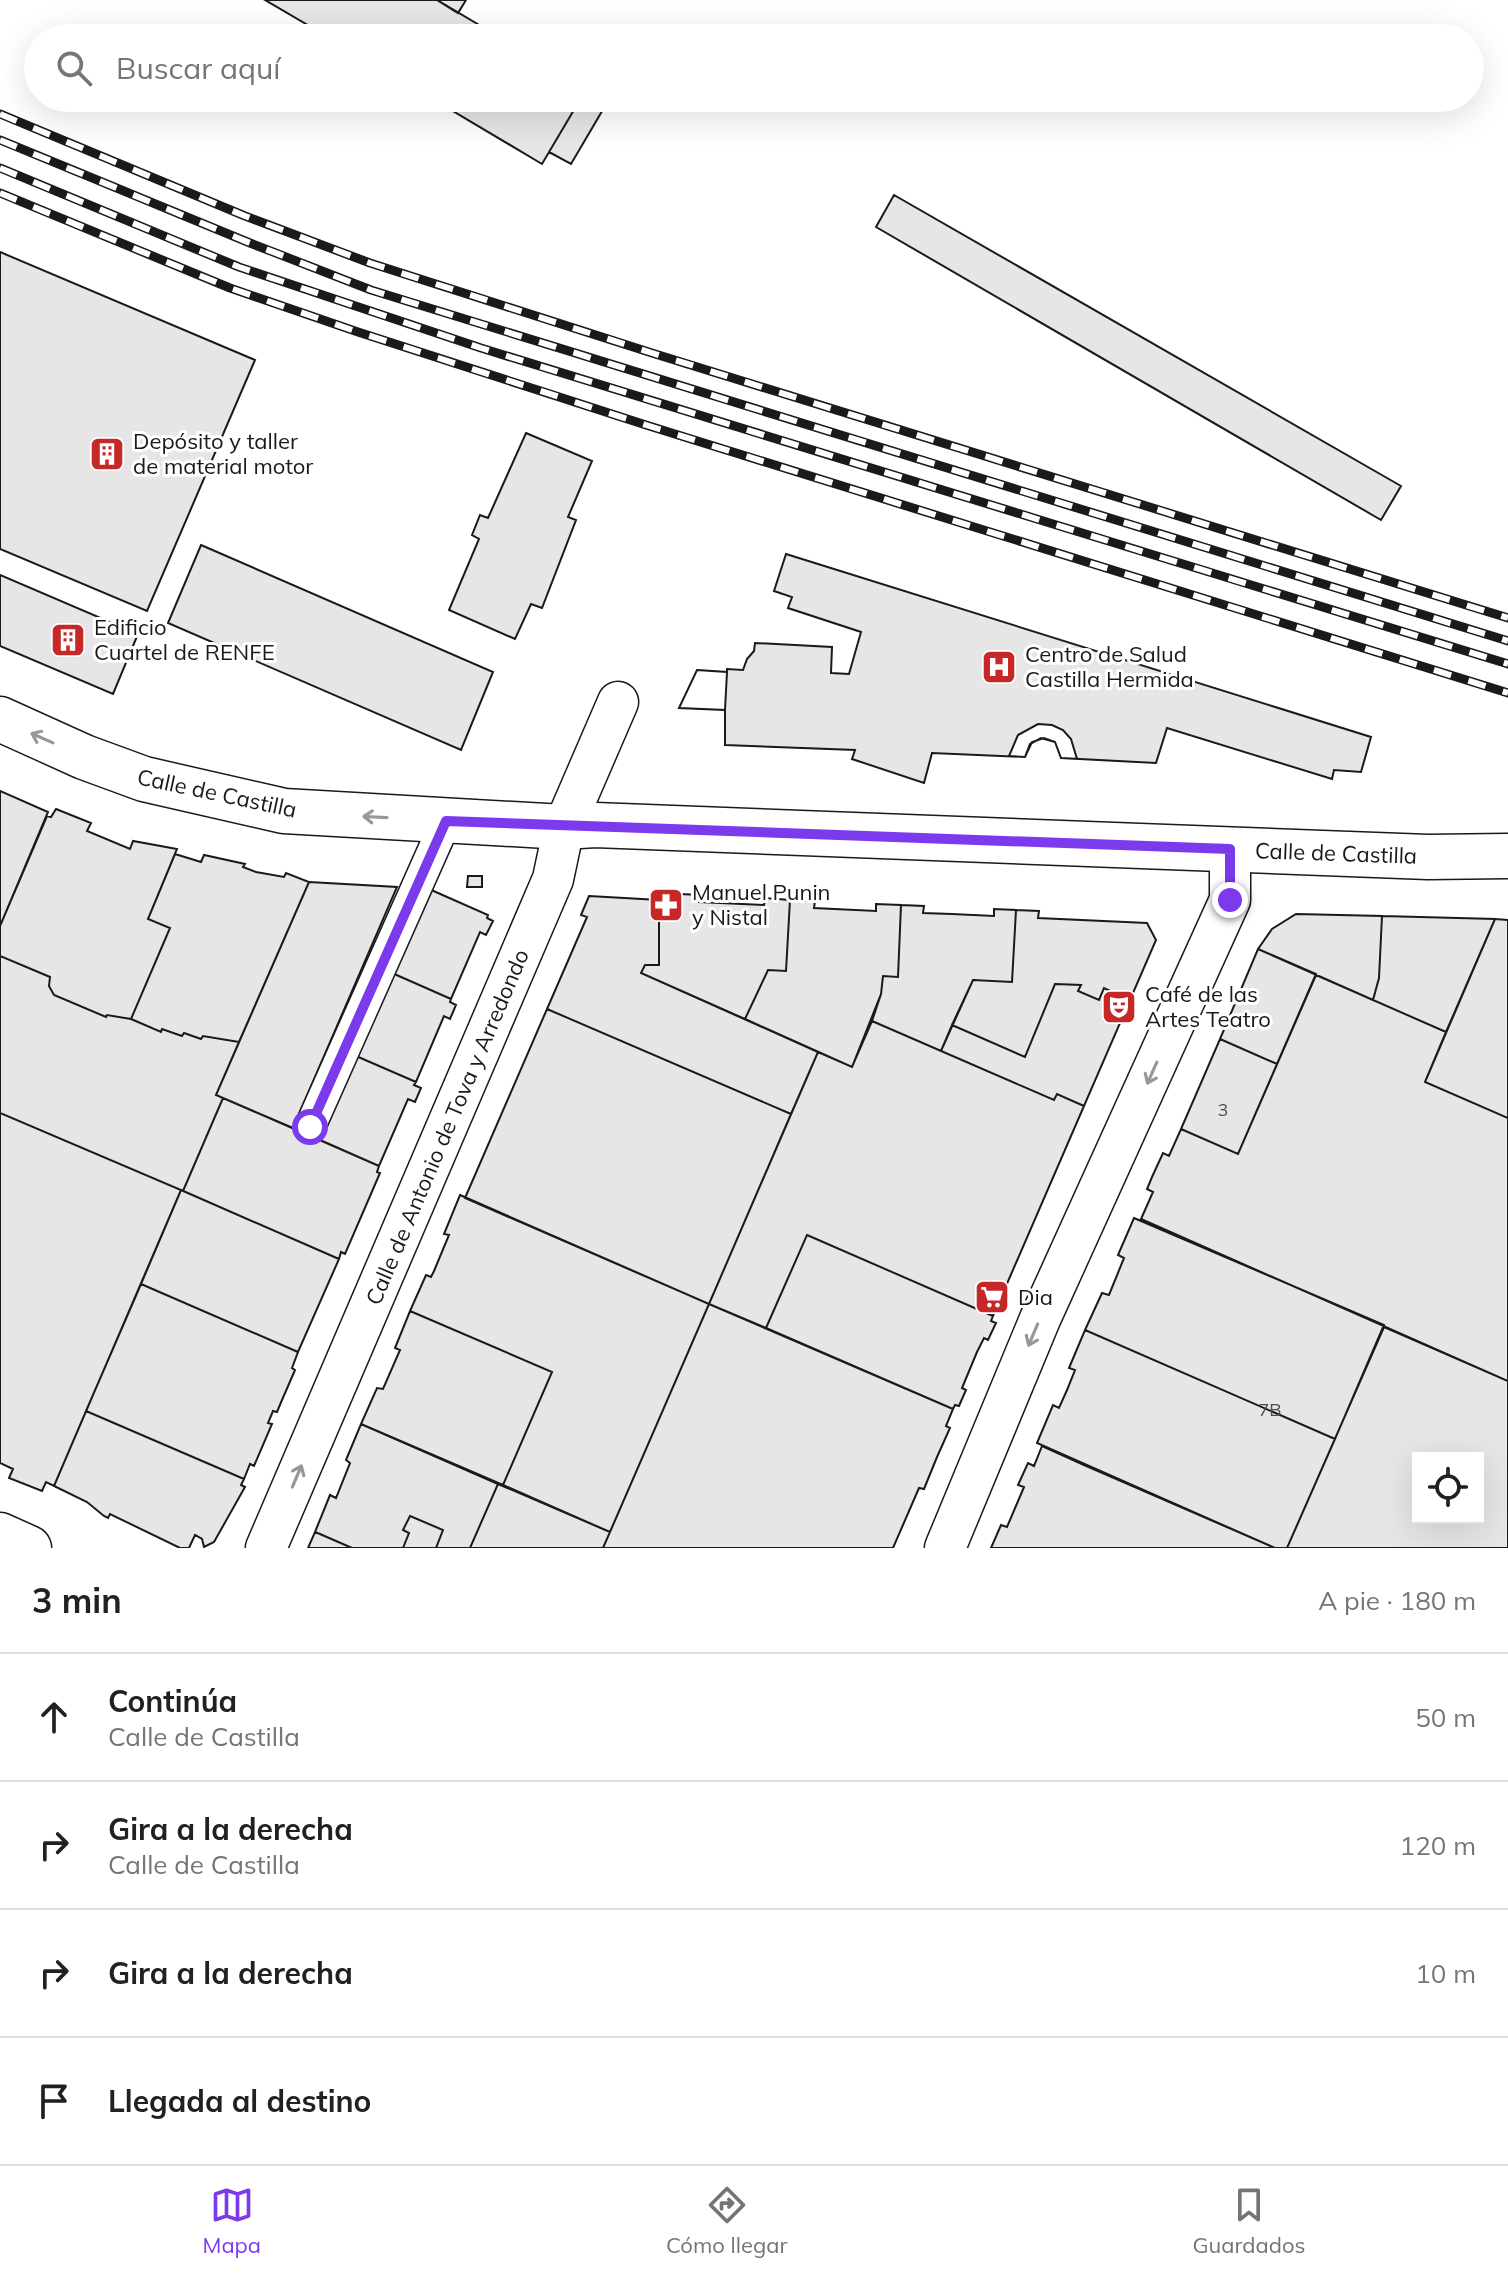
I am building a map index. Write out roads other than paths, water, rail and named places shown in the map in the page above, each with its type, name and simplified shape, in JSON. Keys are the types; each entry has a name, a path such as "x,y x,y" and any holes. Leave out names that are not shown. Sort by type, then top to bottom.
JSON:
{"main road":[{"name":"Calle de Castilla","path":"0,719 84,757 144,779 284,811 564,827 595,825 1428,857 1508,856"},
{"path":"0,1535 29,1548"}],"street":[{"name":"Calle de Antonio de Tova y Arredondo","path":"266,1548 553,879 564,827 618,702"},
{"path":"310,1127 446,821"},
{"path":"945,1548 1040,1319 1230,900 1230,849"},
{"path":"0,1542 8,1548"}],"railway":[{"path":"0,114 245,216 370,263 1508,618"},
{"path":"0,140 371,290 1508,641"},
{"path":"0,168 239,267 481,348 1508,664"},
{"path":"0,193 230,288 358,332 646,425 1508,693"}],"place":[{"name":"Depósito y taller de material motor","path":"107,454"},
{"name":"Edificio Cuartel de RENFE","path":"68,640"},
{"name":"Centro de Salud Castilla Hermida","path":"999,667"},
{"name":"Manuel Punin y Nistal","path":"666,905"},
{"name":"Café de las Artes Teatro","path":"1119,1007"},
{"name":"Dia","path":"992,1297"}]}
